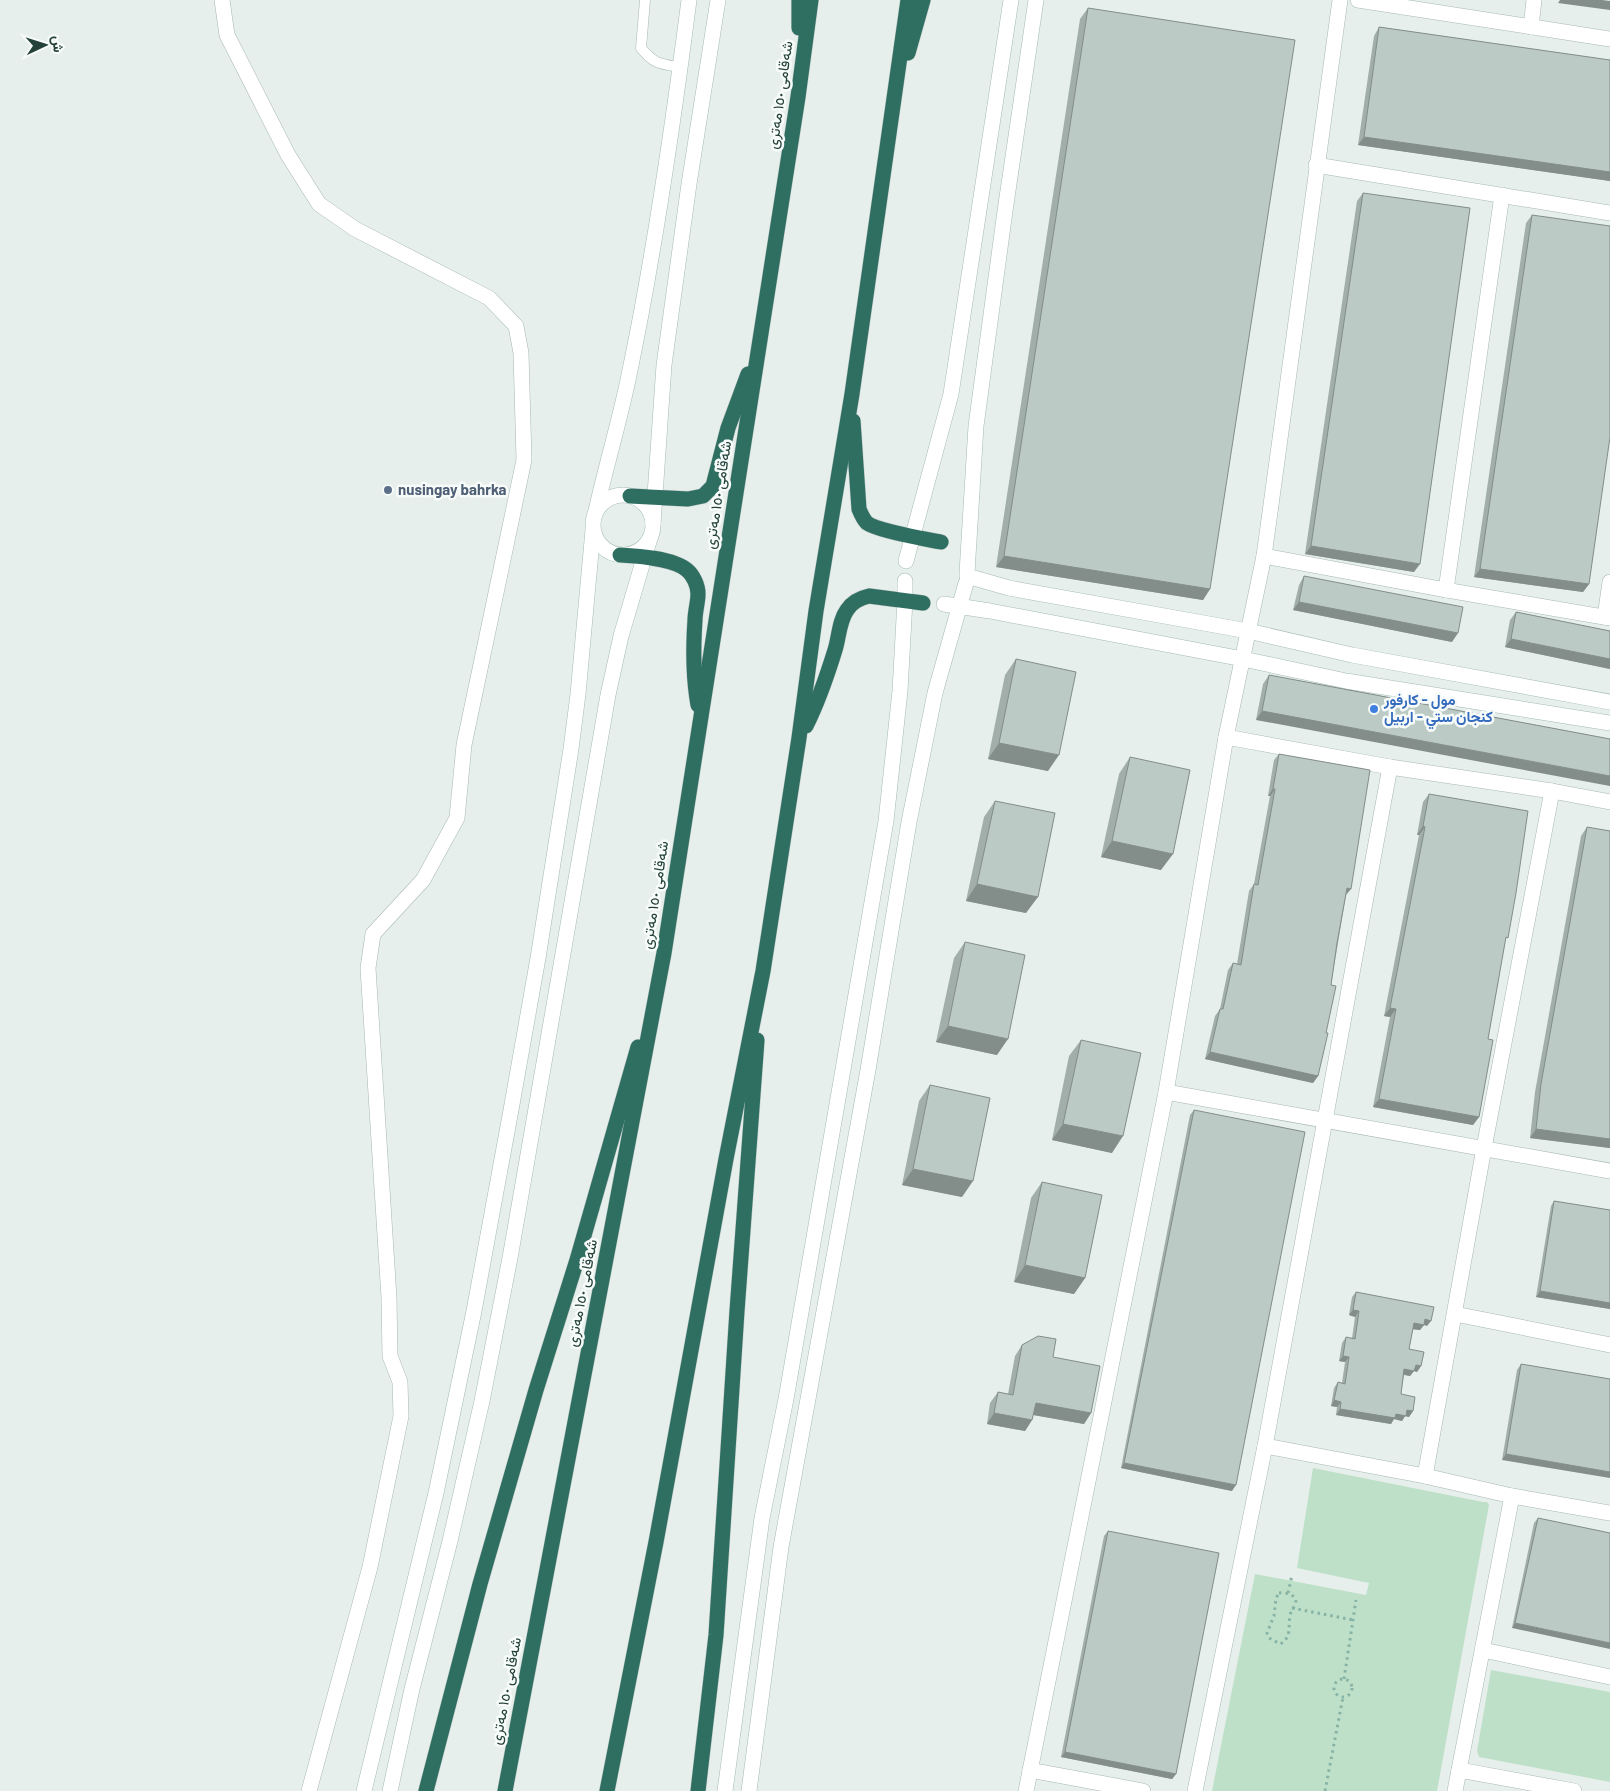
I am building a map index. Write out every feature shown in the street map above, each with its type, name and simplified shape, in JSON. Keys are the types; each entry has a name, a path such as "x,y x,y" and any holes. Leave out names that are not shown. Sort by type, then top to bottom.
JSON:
{"highway":[{"path":"798,97 799,0"},
{"name":"شەقامی ١٥٠ مەتری","path":"505,1791 664,952 798,97 811,0"},
{"path":"607,1791 656,1542 762,971 800,738 816,611 852,394 908,0"},
{"path":"892,105 924,0"},
{"path":"630,496 696,498 703,496 713,486 737,403 757,355"},
{"path":"852,394 859,509 867,522 895,532 941,542"},
{"path":"620,555 643,557 682,566 692,575 695,581 698,594 694,628 694,670 700,720"},
{"path":"800,738 830,668 846,611 855,601 869,596 923,603"},
{"path":"426,1791 480,1584 536,1390 577,1260 664,952"},
{"path":"698,1791 716,1635 762,971"}],"street":[{"path":"222,0 227,34 288,155 319,204 355,229 489,298 516,326 521,354 524,460 464,745 457,818 423,880 373,934 368,968 389,1298 390,1356 400,1382 402,1416 370,1567 309,1791"},
{"path":"364,1791 436,1493 474,1311 511,1110 570,758 578,694 594,517 604,470 629,377 641,316 689,0"},
{"path":"390,1791 412,1689 450,1541 482,1401 512,1248 608,695 621,636 651,531 656,498 664,365 689,184 718,0"},
{"path":"725,1791 762,1518 788,1389 886,821 900,692 904,623 897,599 904,581 906,561 934,463 951,394 1011,0"},
{"path":"749,1791 781,1548 866,1079 909,822 935,693 967,577 976,426 1036,0"},
{"path":"1026,1791 1166,1092 1226,737 1264,556 1340,0"},
{"path":"1358,0 1610,39"},
{"path":"1531,27 1534,0"},
{"path":"1316,165 1610,212"},
{"path":"1446,590 1502,195"},
{"path":"593,530 596,539 602,547 610,553 620,555 629,555 645,546 651,531 650,515 646,507 639,500 630,496 620,495 611,498 602,503 596,511"},
{"path":"895,532 902,531 912,525 918,516"},
{"path":"904,581 908,590 915,598 923,603 934,606 954,600 961,592 967,577 965,562 960,552 951,545 941,542 930,542 920,545 906,561"},
{"path":"1264,556 1446,590 1607,617 1610,582"},
{"path":"967,577 1009,588 1248,631 1352,656 1610,702"},
{"path":"944,604 1243,659 1346,681 1610,723"},
{"path":"1346,681 1352,656"},
{"path":"1226,737 1390,767 1610,802"},
{"path":"1195,1791 1265,1446 1390,767"},
{"path":"1425,1476 1484,1148 1552,792"},
{"path":"1166,1092 1610,1171"},
{"path":"1455,1314 1610,1345"},
{"path":"1265,1446 1425,1476 1512,1496 1610,1513"},
{"path":"1455,1791 1512,1496"},
{"path":"1483,1650 1610,1677"},
{"path":"1030,1770 1143,1791"},
{"path":"1459,1770 1574,1791"}],"lane":[{"path":"645,0 641,48 651,60 680,67"}],"path":[{"path":"1288,1593 1292,1575"},
{"path":"1288,1593 1296,1600 1296,1604 1292,1608 1285,1641 1278,1644 1269,1638 1267,1633 1274,1616 1277,1595 1288,1593"},
{"path":"1344,1679 1356,1600"},
{"path":"1292,1608 1353,1620"},
{"path":"1344,1679 1350,1682 1352,1688 1350,1694 1342,1697 1337,1695 1334,1688 1336,1682 1344,1679"},
{"path":"1325,1791 1342,1697"}],"green space":[{"path":"1313,1468 1487,1502 1489,1505 1437,1791 1212,1791 1255,1574 1366,1595 1369,1583 1297,1568"},
{"path":"1491,1670 1610,1692 1610,1782 1479,1757 1477,1751"}],"building":[{"path":"1088,8 1295,40 1210,589 1004,556"},
{"path":"1379,27 1610,60 1610,172 1364,137"},
{"path":"1363,193 1470,208 1420,564 1311,546"},
{"path":"1532,215 1610,226 1610,437 1589,584 1480,569"},
{"path":"1304,576 1463,607 1458,633 1299,602"},
{"path":"1516,612 1610,631 1610,659 1511,639"},
{"path":"1016,659 1076,672 1059,755 999,743"},
{"path":"1269,675 1610,739 1610,776 1262,711"},
{"path":"1279,754 1370,770 1351,889 1347,888 1337,943 1331,985 1336,986 1318,1076 1210,1052 1220,1009 1223,1009 1233,963 1241,965 1254,884 1258,885 1275,789 1273,789"},
{"path":"1130,757 1190,770 1173,854 1112,841"},
{"path":"1429,794 1528,811 1516,893 1508,938 1506,937 1488,1039 1493,1040 1479,1117 1379,1099 1396,1009 1390,1008 1425,827 1423,826"},
{"path":"995,801 1055,813 1038,897 977,884"},
{"path":"1587,827 1610,831 1610,1139 1536,1129 1541,1084"},
{"path":"965,942 1025,955 1008,1039 948,1026"},
{"path":"1081,1040 1141,1053 1123,1136 1063,1124"},
{"path":"930,1085 990,1098 973,1181 913,1169"},
{"path":"1194,1110 1305,1132 1236,1485 1124,1463"},
{"path":"1042,1182 1102,1195 1085,1278 1025,1265"},
{"path":"1554,1201 1610,1210 1610,1303 1540,1291"},
{"path":"1356,1292 1434,1307 1431,1321 1425,1319 1424,1325 1414,1323 1409,1349 1424,1352 1421,1366 1416,1365 1414,1371 1404,1369 1401,1394 1415,1397 1413,1411 1407,1410 1406,1416 1396,1414 1395,1418 1340,1409 1341,1402 1334,1400 1338,1382 1345,1384 1349,1357 1343,1356 1346,1337 1355,1339 1359,1311 1353,1310"},
{"path":"1038,1336 1056,1339 1053,1357 1100,1366 1091,1413 1036,1403 1032,1420 994,1413 998,1392 1013,1395 1022,1345"},
{"path":"1521,1364 1610,1379 1610,1472 1506,1454"},
{"path":"1538,1518 1610,1533 1610,1643 1515,1623"},
{"path":"1108,1531 1219,1553 1176,1774 1065,1752"}],"place":[{"name":"nusingay bahrka","path":"388,490"},
{"name":"مول - كارفور كنجان ستي - اربيل","path":"1374,709"}]}
